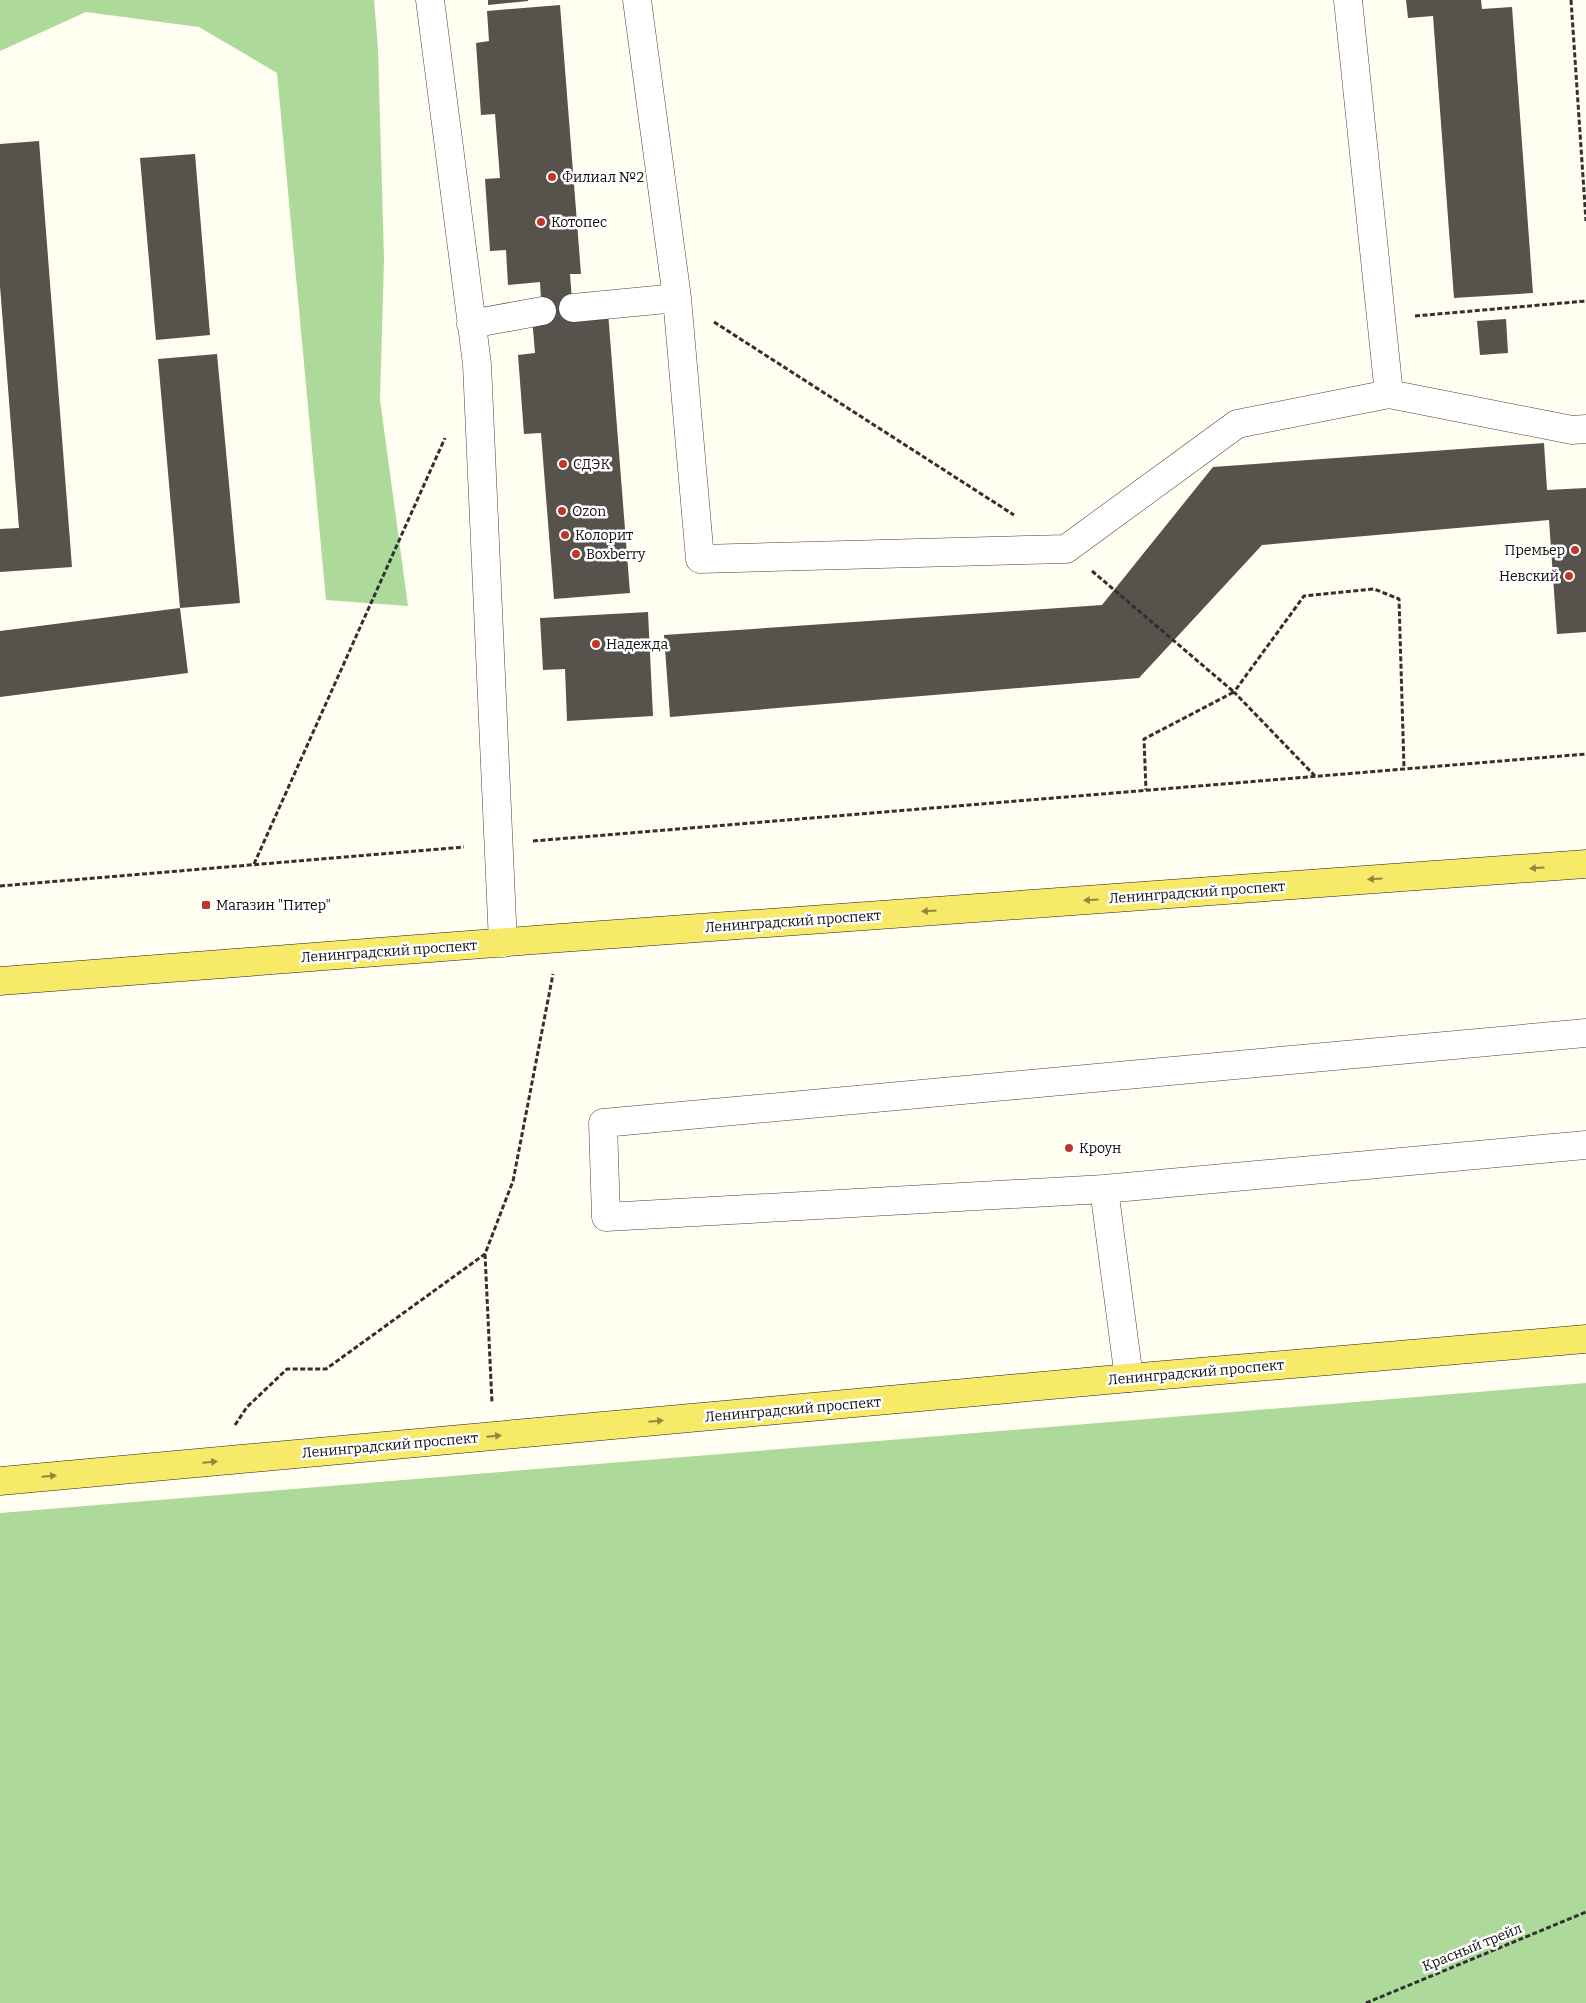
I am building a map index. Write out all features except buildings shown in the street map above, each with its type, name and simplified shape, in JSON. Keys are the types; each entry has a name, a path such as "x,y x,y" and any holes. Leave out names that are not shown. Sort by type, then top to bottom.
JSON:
{"main road":[{"name":"Ленинградский проспект","path":"0,982 560,938 1586,864"},
{"name":"Ленинградский проспект","path":"0,1481 1129,1378 1586,1339"}],"lane":[{"path":"430,0 477,364 503,943"},
{"path":"637,0 677,298 700,560 1066,549 1236,424 1388,394 1572,430 1586,430"},
{"path":"1348,0 1388,394"},
{"path":"573,308 677,298"},
{"path":"471,324 542,311"},
{"path":"1586,1033 603,1123 606,1217 1104,1189 1586,1145"},
{"path":"1104,1189 1129,1378"}],"path":[{"path":"1571,0 1586,221"},
{"path":"1381,319 1586,301"},
{"path":"254,864 445,438"},
{"path":"1316,776 1234,692 1304,596 1374,589 1399,599 1404,768"},
{"path":"0,886 1586,754"},
{"path":"493,1436 485,1254 513,1181 560,938"},
{"path":"218,1461 228,1437 246,1407 287,1369 326,1369 485,1254"},
{"name":"Красный трейл","path":"1366,2003 1586,1912"}],"green space":[{"path":"0,0 374,0 378,49 384,259 380,400 408,606 326,600 277,73 199,27 86,12 0,51"},
{"path":"1586,1383 1586,2003 0,2003 0,1513"}],"place":[{"name":"Филиал №2","path":"552,177"},
{"name":"Котопес","path":"541,222"},
{"name":"СДЭК","path":"563,464"},
{"name":"Ozon","path":"562,511"},
{"name":"Колорит","path":"565,535"},
{"name":"Премьер","path":"1575,550"},
{"name":"Boxberry","path":"576,554"},
{"name":"Невский","path":"1569,576"},
{"name":"Надежда","path":"596,644"},
{"name":"Магазин \"Питер\"","path":"206,905"},
{"name":"Кроун","path":"1069,1148"}]}
